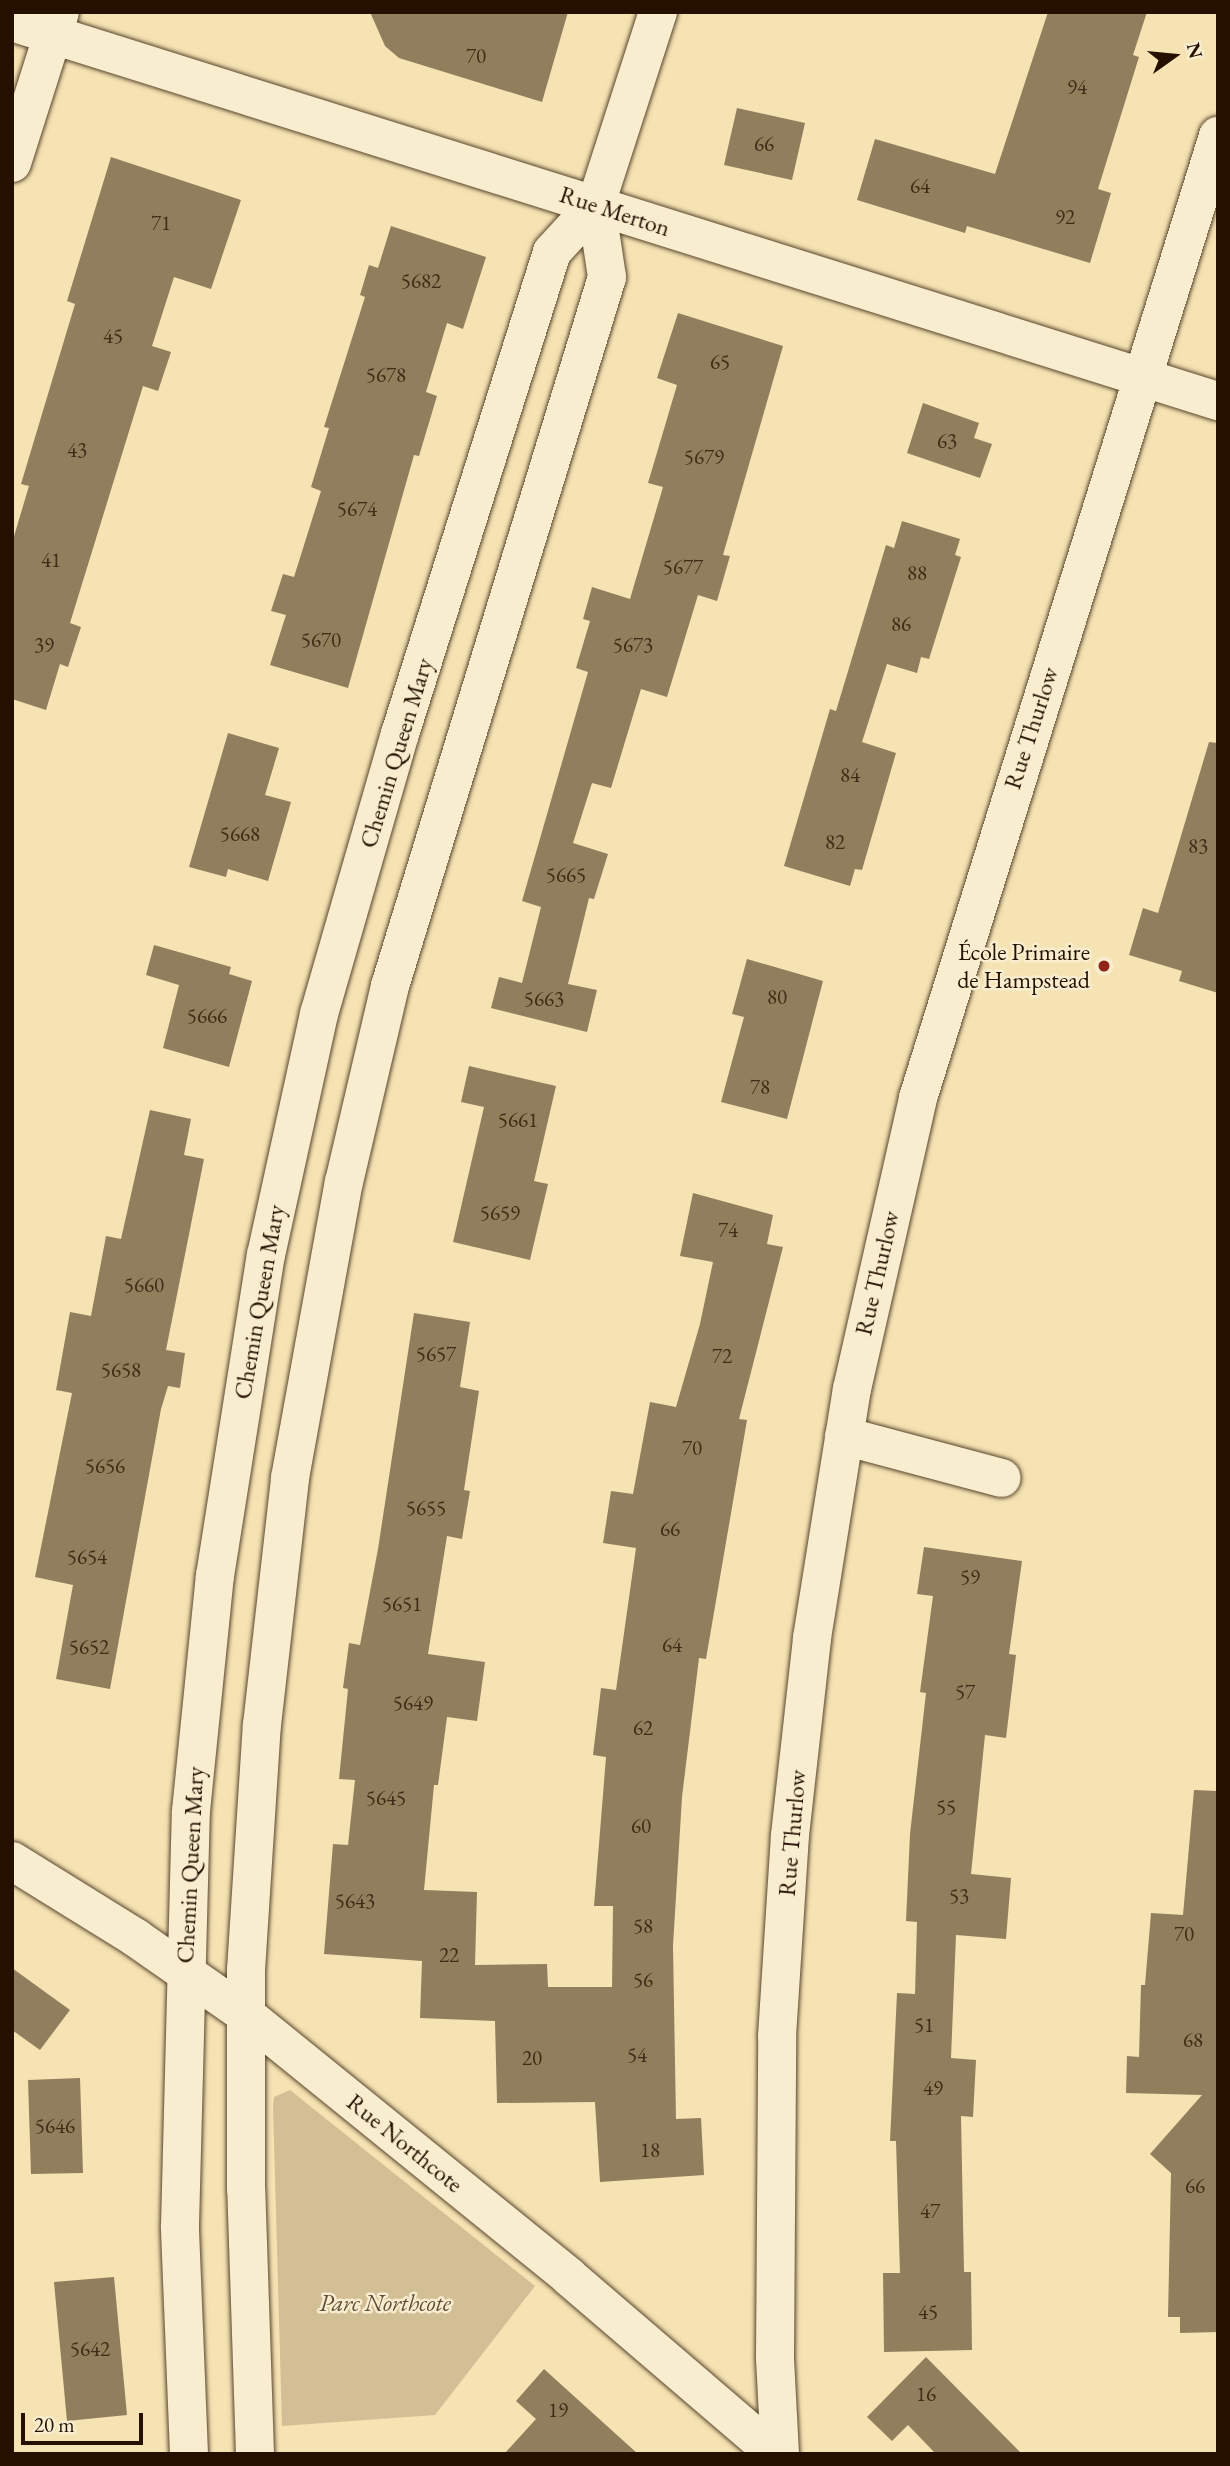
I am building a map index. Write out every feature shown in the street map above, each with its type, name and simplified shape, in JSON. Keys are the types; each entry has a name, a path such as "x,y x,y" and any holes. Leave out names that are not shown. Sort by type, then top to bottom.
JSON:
{"street":[{"name":"Chemin Queen Mary","path":"189,2454 180,2226 184,1970 191,1811 215,1576 251,1337 294,1119 334,958 400,734 552,252 596,204 659,12"},
{"name":"Rue Merton","path":"12,22 57,23 596,204 1218,401"},
{"path":"12,163 57,23"},
{"name":"Rue Thurlow","path":"778,2454 775,2357 777,2036 790,1835 806,1691 844,1436 918,1098 1218,136"},
{"name":"Chemin Queen Mary","path":"255,2454 245,2014 255,1815 278,1575 303,1400 354,1135 411,910 607,277 596,204"},
{"path":"294,1119 354,1135"},
{"path":"844,1436 1002,1478"},
{"name":"Rue Northcote","path":"12,1861 184,1970 245,2014 568,2276 778,2454"}],"green space":[{"name":"Parc Northcote","path":"290,2090 535,2286 435,2415 282,2426 273,2107 274,2097"}],"building":[{"path":"370,12 568,12 542,102 399,58 385,46"},
{"path":"1048,12 1147,12 1133,55 1139,57 1098,189 1111,193 1090,263 967,226 965,233 857,200 875,139 995,174"},
{"path":"737,108 805,123 792,180 724,165"},
{"path":"111,157 241,200 211,289 174,277 152,346 171,352 158,391 143,386 70,623 81,627 68,667 60,664 46,710 12,699 12,543 29,486 21,484 75,304 67,301"},
{"path":"391,226 486,257 463,329 447,323 426,392 437,396 419,456 414,455 348,688 270,665 286,615 271,611 283,574 294,577 321,491 311,487 329,428 324,427 365,297 360,295 369,265 378,268"},
{"path":"678,313 783,346 723,555 730,556 717,601 698,595 667,697 641,689 611,788 592,783 573,843 608,854 594,899 589,898 568,984 597,990 587,1032 491,1008 499,977 522,983 541,907 522,901 588,672 576,668 590,621 583,619 592,587 630,599 663,487 648,483 677,385 657,378"},
{"path":"923,403 979,423 974,438 992,444 980,478 907,453"},
{"path":"902,521 960,539 955,555 961,557 929,659 921,657 917,673 887,664 862,742 896,753 862,870 855,869 850,886 784,866 830,709 836,711 886,545 894,548"},
{"path":"228,733 279,748 265,795 291,802 268,881 228,869 226,877 189,867"},
{"path":"1209,742 1218,743 1218,993 1179,981 1182,971 1129,955 1143,908 1158,913"},
{"path":"154,945 231,967 229,974 252,981 229,1067 163,1048 179,985 146,975"},
{"path":"747,959 823,981 787,1119 721,1102 744,1017 732,1014"},
{"path":"469,1066 556,1086 534,1181 548,1184 530,1260 453,1242 484,1107 461,1102"},
{"path":"150,1110 191,1119 184,1155 204,1159 166,1350 185,1353 180,1388 168,1386 161,1409 110,1689 56,1679 73,1585 35,1577 72,1393 56,1390 70,1312 91,1316 106,1236 121,1239"},
{"path":"693,1193 773,1215 767,1244 783,1247 739,1419 747,1420 706,1659 699,1658 682,1797 673,1946 676,2119 701,2118 704,2175 600,2182 595,2102 497,2103 495,2021 420,2018 422,1961 324,1954 333,1844 348,1845 355,1780 339,1779 348,1689 343,1688 349,1643 360,1645 378,1549 414,1313 470,1322 460,1387 479,1391 464,1490 470,1491 462,1539 447,1536 428,1654 485,1662 477,1721 447,1717 438,1785 434,1785 424,1890 477,1892 475,1965 547,1964 548,1987 612,1987 613,1906 594,1906 606,1757 593,1755 601,1688 616,1690 636,1548 603,1543 611,1491 633,1494 650,1402 676,1407 700,1324 713,1262 680,1256"},
{"path":"924,1547 1022,1561 1009,1654 1016,1655 1006,1738 985,1735 971,1874 1011,1878 1006,1939 956,1935 951,2058 976,2060 973,2117 961,2116 964,2272 971,2272 972,2350 884,2352 883,2273 900,2273 896,2141 890,2141 897,1993 915,1994 917,1922 906,1921 910,1834 926,1693 920,1692 933,1596 917,1594"},
{"path":"1194,1790 1218,1791 1218,2332 1180,2333 1180,2317 1168,2317 1171,2173 1150,2154 1202,2095 1126,2093 1127,2056 1139,2057 1141,1985 1145,1985 1151,1913 1183,1915"},
{"path":"12,1968 70,2010 40,2050 12,2030"},
{"path":"80,2078 83,2173 31,2174 28,2080"},
{"path":"114,2277 127,2415 67,2421 54,2282"},
{"path":"926,2357 1022,2454 936,2454 908,2425 892,2441 867,2417"},
{"path":"544,2369 638,2454 504,2454 536,2419 516,2401"}],"place":[{"name":"École Primaire de Hampstead","path":"1104,966"}]}
